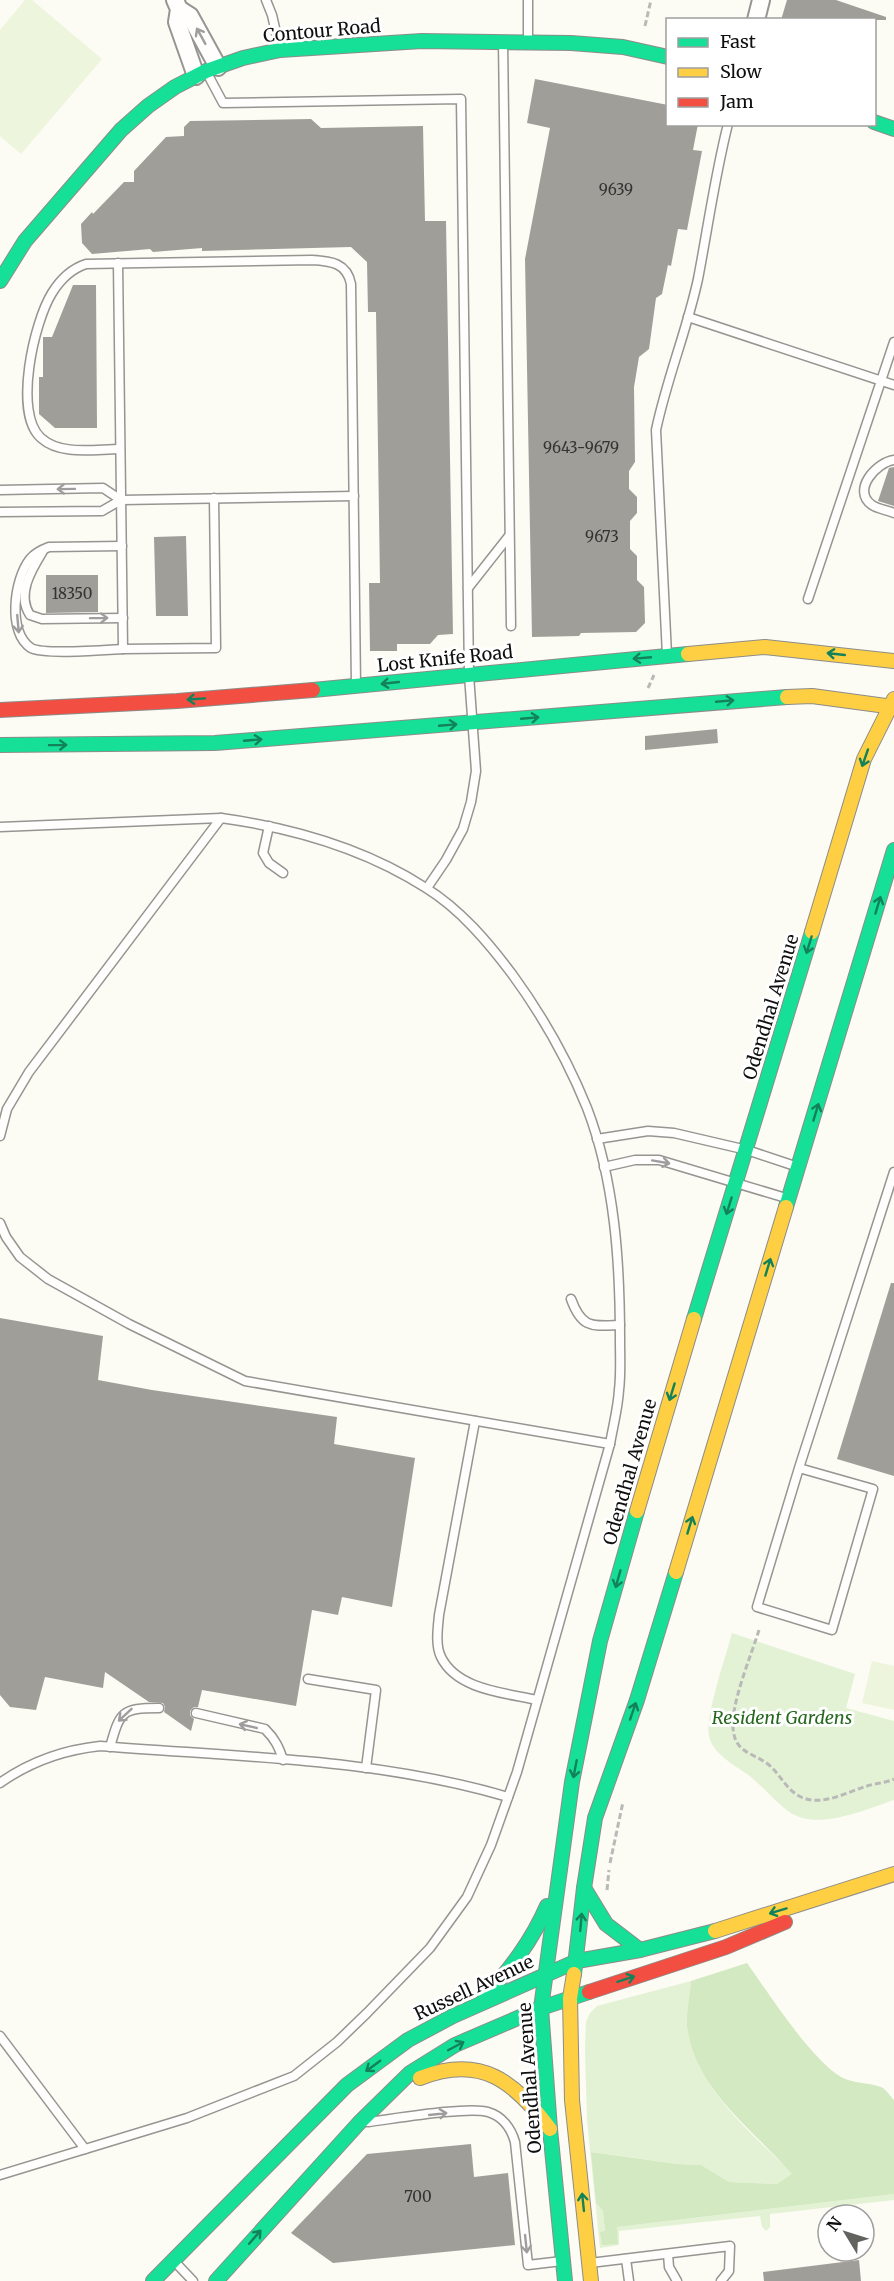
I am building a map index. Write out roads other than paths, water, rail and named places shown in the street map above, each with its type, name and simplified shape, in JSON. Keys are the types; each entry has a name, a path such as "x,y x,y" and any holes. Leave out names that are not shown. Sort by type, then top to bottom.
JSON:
{"street":[{"path":"756,18 760,0"},
{"path":"177,4 190,16 207,71"},
{"path":"177,4 177,22 207,71"},
{"name":"Contour Road","path":"0,280 25,242 121,130 148,106 175,87 207,71 243,58 280,50 422,41 528,42 623,47 666,57"},
{"path":"876,123 894,129"},
{"name":"Lost Knife Road","path":"0,710 177,701 356,687 765,647 894,661"},
{"path":"0,746 215,743 767,697 812,696 893,704"},
{"name":"Odendhal Avenue","path":"565,2281 541,2008 572,1782 600,1641 665,1416 864,759 893,704"},
{"path":"591,2281 572,2100 570,1998 577,1961 584,1888 595,1818 637,1700 894,850"},
{"path":"477,2005 507,1974 539,1926 560,1871"},
{"name":"Russell Avenue","path":"153,2281 347,2085 408,2040 477,2005 577,1961 640,1950 708,1933 894,1876"},
{"name":"Russell Avenue","path":"216,2281 359,2123 410,2073 455,2045 541,2008 726,1947 894,1876"},
{"path":"584,1888 601,1921 614,1934 640,1950"},
{"path":"381,2102 430,2072 444,2068 464,2068 486,2073 512,2086 537,2110 550,2128"}],"lane":[{"path":"266,0 280,50"},
{"path":"528,0 528,42"},
{"path":"503,42 511,626"},
{"path":"207,71 223,103 461,99 469,675 476,771 471,802 463,829 427,888"},
{"path":"667,656 656,430 663,396 698,278 728,126"},
{"path":"120,449 67,450 54,446 33,430 28,416 28,377 40,317 52,293 66,275 86,264 118,263 312,260 328,261 344,268 351,284 356,687"},
{"path":"118,263 123,649"},
{"path":"688,317 894,385"},
{"path":"808,599 894,342"},
{"path":"894,460 888,461 870,475 865,489 866,497 871,504 894,513"},
{"path":"0,490 103,488 121,500"},
{"path":"0,512 102,510 121,500 354,496"},
{"path":"122,546 45,548 30,559 18,584 17,625 20,637 30,647 41,651 216,648 214,498"},
{"path":"468,589 509,536"},
{"path":"45,548 26,584 25,602 30,615 42,619 123,618"},
{"path":"0,1136 8,1109 29,1072 221,818"},
{"path":"0,827 221,818 269,826 345,848 378,861 427,888 459,913 488,945 546,1023 583,1101 597,1139 613,1215 618,1258 620,1325 619,1390 610,1444 508,1797 491,1845 467,1897 430,1948 337,2042 294,2076 187,2118 0,2175"},
{"path":"269,826 263,853 269,863 283,873"},
{"path":"597,1139 648,1131 692,1136 747,1150 799,1168"},
{"path":"604,1167 635,1160 659,1160 789,1198"},
{"path":"799,1467 873,1489 832,1630 758,1607 799,1467 894,1172"},
{"path":"0,1223 6,1237 20,1257 48,1279 129,1324 245,1382 610,1444"},
{"path":"571,1299 577,1315 585,1323 620,1325"},
{"path":"475,1421 439,1615 438,1632 441,1657 455,1673 475,1686 537,1700"},
{"path":"308,1679 376,1690 366,1768"},
{"path":"110,1747 117,1724 123,1715 131,1709 159,1708"},
{"path":"196,1713 265,1729 279,1746 283,1760"},
{"path":"0,1783 30,1765 73,1749 110,1747 366,1768 465,1784 508,1797"},
{"path":"0,2036 85,2149"},
{"path":"359,2123 470,2111 485,2111 499,2118 510,2130 514,2142 528,2265 563,2261"},
{"path":"589,2264 730,2246 729,2271 721,2281"},
{"path":"668,2254 669,2267 675,2280"},
{"path":"626,2259 629,2281"},
{"path":"174,2261 193,2281"}],"park label":[{"name":"Resident Gardens","path":"782,1718"}]}
